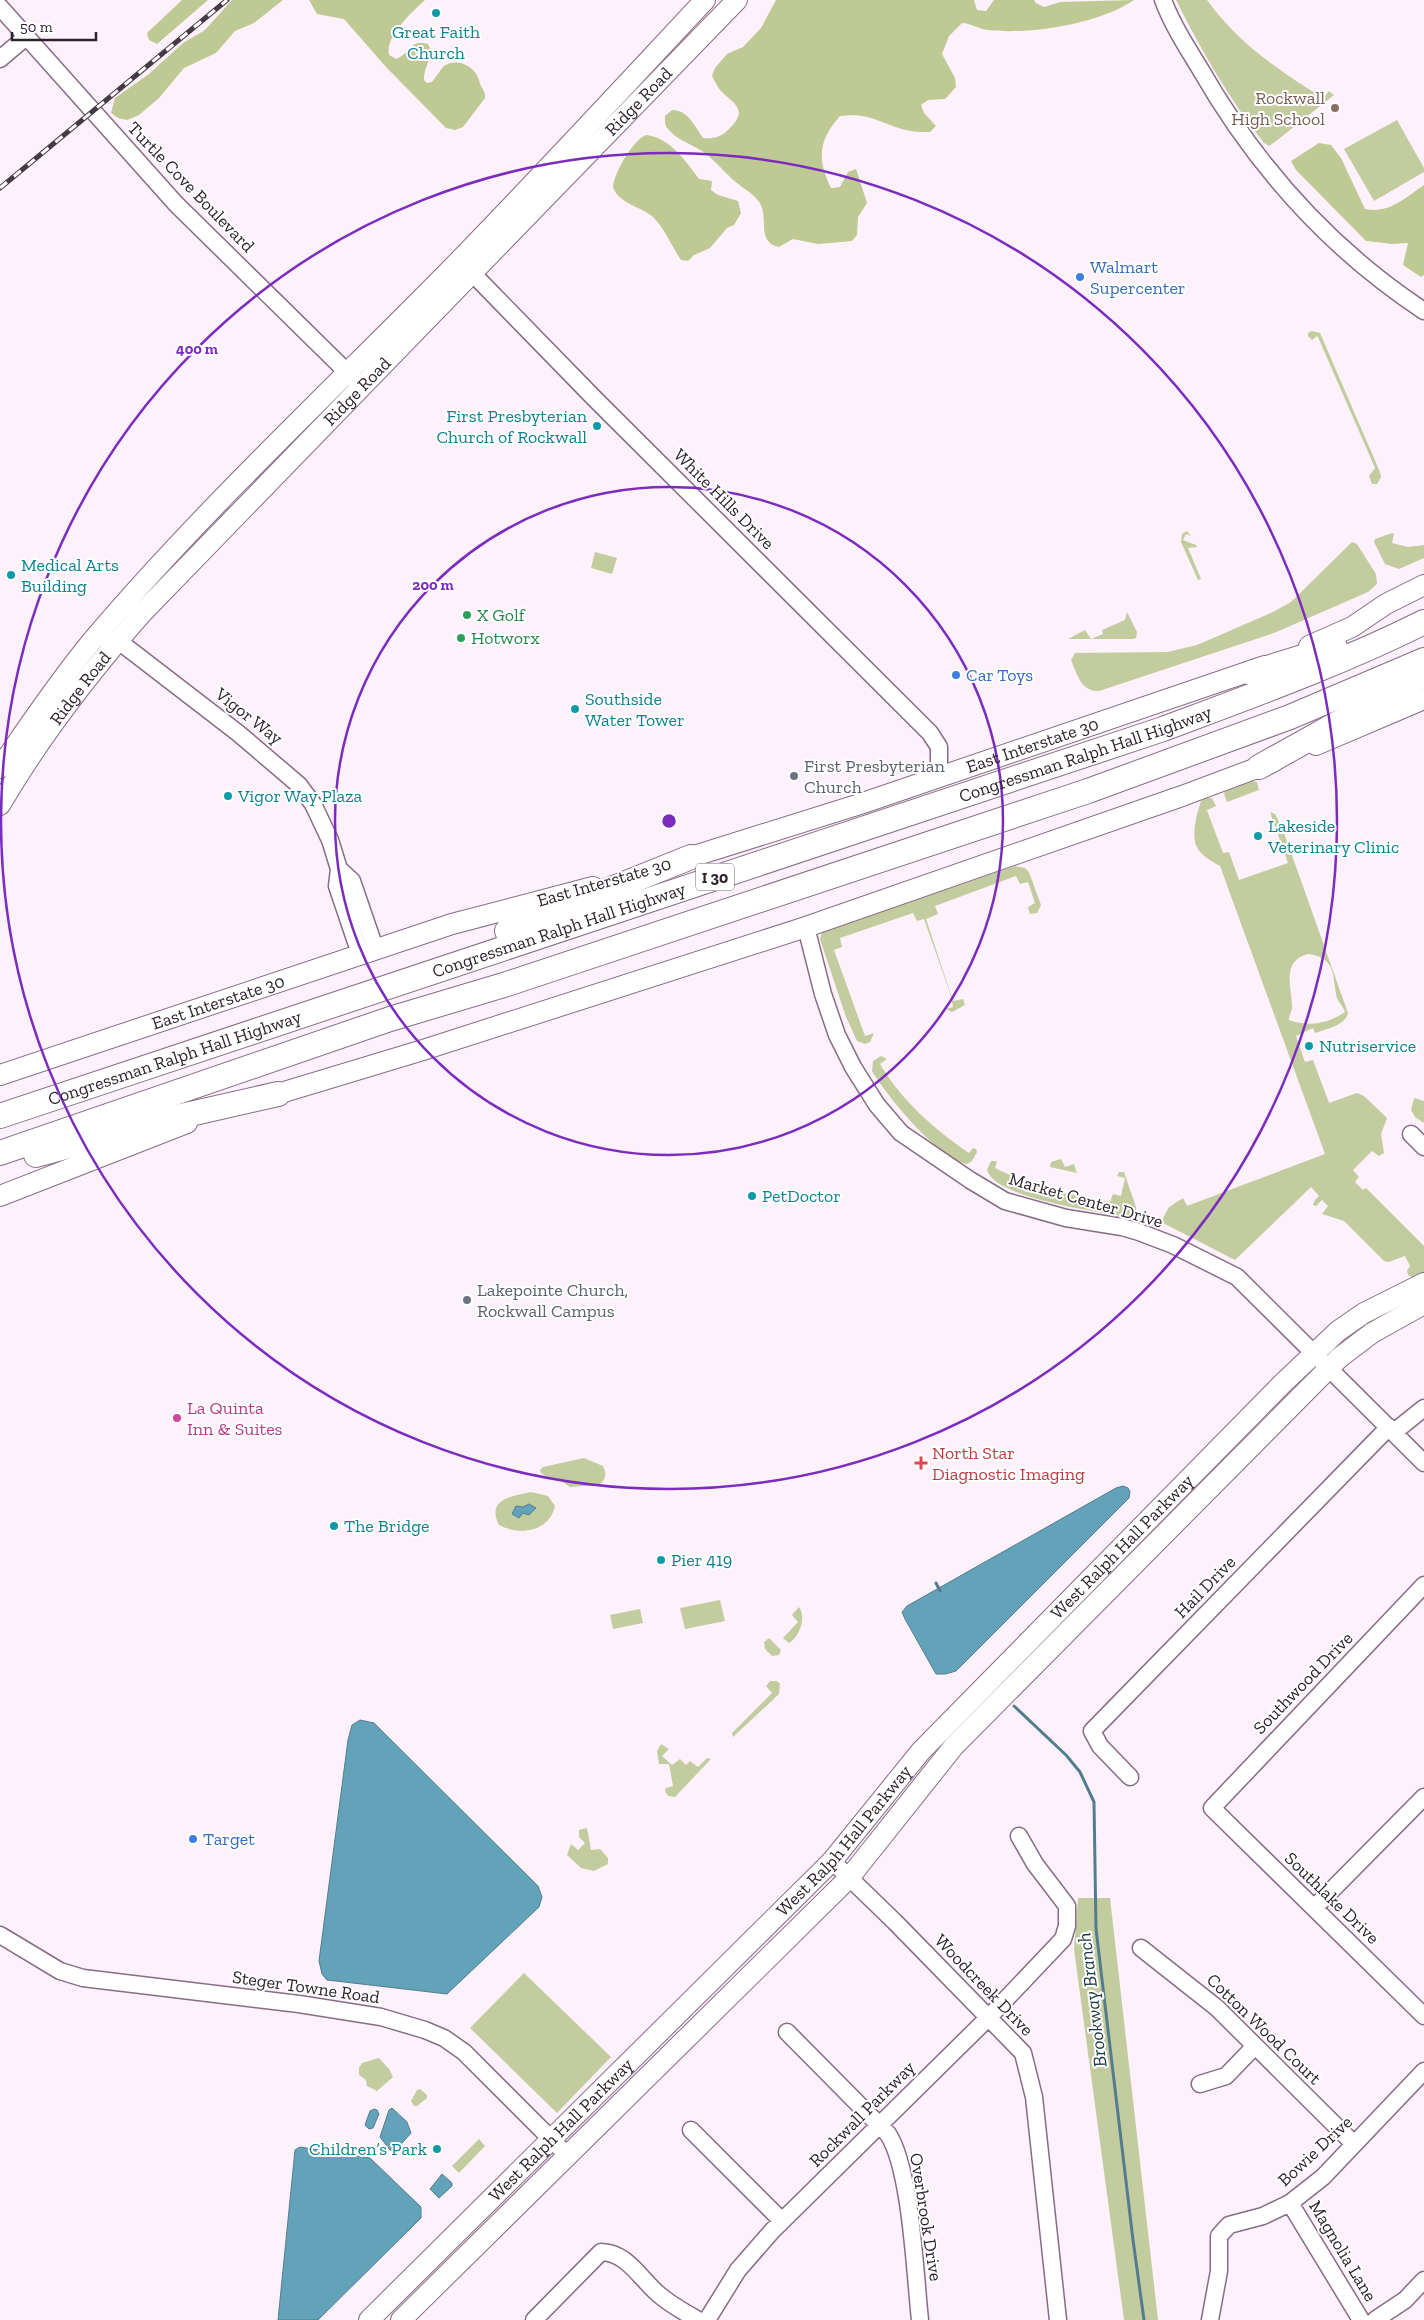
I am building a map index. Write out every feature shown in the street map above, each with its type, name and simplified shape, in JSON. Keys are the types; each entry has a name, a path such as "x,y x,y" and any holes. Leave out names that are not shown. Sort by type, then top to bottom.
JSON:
{"highway":[{"path":"1251,673 1352,642 1409,619 1424,610"},
{"name":"Congressman Ralph Hall Highway","path":"0,1116 1162,729 1287,682 1386,641 1424,622"},
{"name":"Congressman Ralph Hall Highway","path":"0,1153 390,1019 507,984 1088,791 1290,717 1424,660"},
{"path":"1259,767 1424,675"},
{"path":"383,987 520,926 691,857"},
{"path":"0,1164 97,1140 168,1119 278,1094"}],"main road":[{"name":"Ridge Road","path":"628,96 705,0"},
{"name":"Ridge Road","path":"0,805 58,716 118,640 203,548 361,387 466,265 628,96 718,9 737,0"},
{"name":"Ridge Road","path":"0,768 56,687 91,642 184,537 346,372 466,265"},
{"name":"East Interstate 30","path":"0,1075 452,924 582,890 860,804 938,776 1251,673 1352,627 1386,604 1424,584"},
{"path":"0,1196 203,1117 396,1059 806,927 1182,796 1389,716 1424,700"},
{"name":"West Ralph Hall Parkway","path":"368,2320 832,1861 921,1751 1313,1355 1338,1331 1364,1313 1424,1282"},
{"name":"West Ralph Hall Parkway","path":"401,2320 849,1878 954,1746 1339,1358 1372,1332 1424,1304"}],"street":[{"path":"1164,0 1208,84 1267,170 1296,202 1361,266 1424,311"},
{"name":"Turtle Cove Boulevard","path":"0,7 176,204 361,387"},
{"path":"0,59 26,37"},
{"name":"White Hills Drive","path":"466,265 594,398 930,733 938,747 938,776"},
{"path":"91,642 118,640"},
{"name":"Vigor Way","path":"118,640 238,733 299,785 313,804 327,832 339,869 352,881 368,951"},
{"name":"Market Center Drive","path":"806,927 823,994 837,1035 853,1067 872,1098 901,1132 970,1180 1005,1201 1066,1218 1122,1227 1139,1232 1173,1245 1237,1277 1313,1355 1424,1463"},
{"path":"1411,1134 1424,1147"},
{"path":"1392,1430 1424,1408"},
{"name":"Hail Drive","path":"1130,1777 1100,1746 1092,1731 1392,1430"},
{"name":"Southwood Drive","path":"1212,1808 1424,1585"},
{"path":"1314,1908 1424,1797"},
{"name":"Southlake Drive","path":"1212,1808 1423,2011"},
{"name":"Rockwall Parkway","path":"707,2320 738,2270 782,2221 1064,1939 1067,1926 1067,1906 1035,1864 1019,1836"},
{"name":"Woodcreek Drive","path":"832,1861 1023,2053 1029,2072 1054,2266 1058,2320"},
{"name":"Steger Towne Road","path":"0,1936 53,1967 77,1976 299,2004 382,2017 425,2030 444,2038 464,2052 567,2155"},
{"name":"Cotton Wood Court","path":"1141,1948 1217,2008 1354,2144"},
{"name":"Overbrook Drive","path":"787,2032 879,2125 895,2144 905,2190 920,2320"},
{"path":"1200,2084 1226,2076 1255,2046"},
{"name":"Bowie Drive","path":"1210,2320 1219,2271 1219,2236 1229,2225 1263,2216 1290,2203 1323,2177 1424,2071"},
{"path":"691,2130 782,2221"},
{"name":"Magnolia Lane","path":"1290,2203 1361,2320"},
{"path":"534,2320 601,2252 611,2252 624,2259 661,2297 698,2320"},
{"path":"1375,2320 1405,2300 1424,2280"}],"green space":[{"path":"182,0 208,0 157,44 149,40 147,33"},
{"path":"232,0 283,0 254,23 235,31 216,53 184,68 159,98 139,115 127,120 118,118 111,113 115,98 149,74 183,43 205,30"},
{"path":"309,0 425,0 395,32 391,40 389,55 396,59 417,43 428,44 430,58 424,75 424,80 427,83 432,82 444,66 449,63 465,64 477,75 485,93 485,98 463,127 455,130 446,128 386,67 344,19 317,14"},
{"path":"776,0 974,0 977,10 986,11 994,0 1034,0 1044,7 1060,2 1134,0 1102,16 1043,29 1023,31 988,30 962,23 949,36 942,54 955,78 956,87 945,99 928,100 921,105 924,113 936,126 930,132 909,131 867,117 850,115 840,116 827,134 822,150 822,159 826,178 831,188 840,187 848,172 856,169 867,203 858,217 857,235 852,241 818,244 793,239 779,247 768,241 765,236 763,211 753,195 732,179 705,153 673,134 666,127 665,123 665,116 672,110 678,111 690,119 703,138 707,138 723,134 735,123 739,112 737,107 720,90 712,76 715,68 727,54 743,47 761,28"},
{"path":"1176,0 1207,0 1232,29 1260,55 1323,98 1329,91 1334,95 1275,142 1269,146 1264,143 1216,74"},
{"path":"1397,120 1424,168 1424,172 1374,201 1344,149"},
{"path":"646,135 662,140 669,145 683,158 699,179 712,181 711,190 718,195 738,201 741,213 734,225 727,228 710,248 694,255 688,261 681,260 653,217 625,201 616,193 613,187 617,174 630,150"},
{"path":"1319,143 1331,145 1341,158 1365,209 1374,210 1389,207 1403,200 1424,185 1424,275 1421,277 1403,265 1408,243 1393,244 1366,241 1296,170 1291,161"},
{"path":"1312,331 1320,333 1380,472 1381,477 1377,484 1372,484 1369,476 1375,468 1318,337 1312,340 1308,336 1308,333"},
{"path":"1187,531 1191,536 1186,534 1183,540 1197,547 1188,548 1201,579 1198,580 1181,542 1182,534"},
{"path":"1394,534 1392,543 1408,547 1424,545 1424,558 1399,569 1385,564 1374,542 1375,539"},
{"path":"1352,542 1357,544 1376,574 1377,584 1368,592 1274,633 1099,691 1088,689 1080,681 1071,660 1075,653 1167,652 1197,645 1273,612 1291,602"},
{"path":"595,552 617,558 612,574 591,568"},
{"path":"1127,612 1137,632 1136,638 1133,639 1091,639 1103,634 1102,630 1125,620"},
{"path":"1085,630 1091,639 1068,639"},
{"path":"1252,781 1257,782 1259,790 1227,802 1224,794 1225,790"},
{"path":"1206,798 1212,798 1216,806 1207,810 1223,853 1229,852 1239,880 1288,863 1270,812 1275,814 1283,830 1348,1013 1339,1024 1315,1033 1313,1028 1296,1036 1305,1062 1313,1060 1329,1103 1357,1093 1364,1096 1387,1118 1381,1134 1384,1153 1379,1156 1372,1151 1353,1170 1359,1177 1355,1182 1363,1190 1366,1188 1424,1246 1424,1276 1409,1276 1407,1271 1410,1266 1405,1256 1389,1262 1384,1261 1344,1221 1322,1214 1328,1206 1322,1200 1316,1206 1313,1205 1319,1196 1311,1187 1235,1260 1161,1222 1169,1207 1183,1198 1187,1206 1325,1154 1220,866 1202,854 1196,844 1194,832 1201,801","holes":["1308,954 1324,959 1332,969 1337,998 1345,1012 1325,1022 1311,1024 1289,1020 1292,1007 1291,968 1300,957"]},
{"path":"1015,866 1025,868 1029,872 1041,905 1037,913 1030,914 1028,907 1035,903 1028,882 1020,884 1016,876 935,906 938,914 926,919 953,1001 963,999 965,1005 952,1012 946,1009 953,1007 951,996 924,919 917,921 913,913 840,938 842,947 834,950 865,1036 874,1033 870,1042 865,1044 857,1041 846,1017 820,939 822,932"},
{"path":"881,1056 887,1059 880,1064 898,1090 931,1124 969,1153 973,1148 976,1149 977,1152 972,1161 967,1164 955,1160 942,1151 901,1110 872,1071 873,1061"},
{"path":"1414,1098 1424,1101 1424,1123 1415,1117 1411,1110"},
{"path":"1061,1159 1065,1167 1074,1164 1077,1173 1050,1167 1051,1162"},
{"path":"991,1161 997,1161 995,1168 1024,1181 1065,1193 1110,1202 1113,1194 1121,1196 1125,1178 1117,1176 1119,1172 1124,1172 1136,1207 1136,1214 1132,1218 1075,1208 1052,1203 1009,1189 994,1180 987,1170"},
{"path":"584,1458 603,1466 605,1476 599,1485 570,1487 557,1478 548,1478 540,1470 543,1467"},
{"path":"531,1492 548,1496 555,1506 552,1515 547,1521 540,1526 524,1531 499,1525 496,1516 498,1504 509,1497"},
{"path":"720,1600 725,1621 685,1629 680,1608"},
{"path":"799,1607 802,1616 801,1627 789,1643 783,1638 798,1622 792,1615"},
{"path":"640,1609 643,1623 613,1629 610,1615"},
{"path":"769,1638 781,1650 779,1655 772,1656 765,1649 764,1642"},
{"path":"770,1681 777,1681 780,1684 779,1694 733,1737 732,1733 772,1693 766,1686"},
{"path":"661,1744 669,1749 662,1756 672,1765 680,1759 686,1765 690,1761 698,1767 707,1758 711,1759 675,1797 668,1796 665,1791 666,1788 673,1786 669,1764 659,1764 657,1751"},
{"path":"587,1828 591,1850 600,1849 608,1858 608,1864 594,1871 581,1868 567,1855 571,1844 578,1850 585,1843 579,1837 579,1830"},
{"path":"1078,1898 1110,1898 1158,2320 1124,2320 1074,1949"},
{"path":"524,1973 611,2057 557,2113 470,2028"},
{"path":"379,2058 389,2069 393,2077 377,2091 367,2086 366,2080 359,2075 359,2068 362,2063"},
{"path":"420,2089 427,2095 427,2098 417,2106 414,2106 411,2101 417,2090"},
{"path":"479,2139 485,2146 459,2173 452,2166"}],"water":[{"path":"1123,1486 1128,1488 1130,1492 1129,1498 956,1671 936,1674 902,1612 907,1606 1116,1488"},
{"path":"529,1504 536,1508 529,1515 523,1513 519,1518 512,1514 516,1506 523,1507"},
{"path":"360,1720 374,1723 538,1886 542,1897 539,1907 447,1994 327,1980 322,1974 319,1961 348,1740 352,1725"},
{"path":"392,2108 407,2122 411,2133 395,2151 390,2150 380,2137 389,2110"},
{"path":"374,2109 379,2114 373,2128 369,2129 365,2125 370,2111"},
{"path":"300,2147 370,2158 421,2207 421,2218 318,2320 278,2320 295,2150"},
{"path":"442,2174 452,2183 452,2186 439,2198 430,2189"}],"waterway":[{"name":"Brookway Branch","path":"936,1583 940,1591"},
{"name":"Brookway Branch","path":"1014,1706 1066,1755 1080,1772 1094,1802 1096,1929 1144,2320"}],"railway":[{"path":"0,188 227,0"}],"place":[{"name":"Great Faith Church","path":"436,13"},
{"name":"Rockwall High School","path":"1335,108"},
{"name":"Walmart Supercenter","path":"1080,277"},
{"name":"First Presbyterian Church of Rockwall","path":"597,426"},
{"name":"Medical Arts Building","path":"11,575"},
{"name":"X Golf","path":"467,615"},
{"name":"Hotworx","path":"461,638"},
{"name":"Car Toys","path":"956,675"},
{"name":"Southside Water Tower","path":"575,709"},
{"name":"First Presbyterian Church","path":"794,776"},
{"name":"Vigor Way Plaza","path":"228,796"},
{"name":"Lakeside Veterinary Clinic","path":"1258,836"},
{"name":"Nutriservice","path":"1309,1046"},
{"name":"PetDoctor","path":"752,1196"},
{"name":"Lakepointe Church, Rockwall Campus","path":"467,1300"},
{"name":"La Quinta Inn & Suites","path":"177,1418"},
{"name":"North Star Diagnostic Imaging","path":"921,1463"},
{"name":"The Bridge","path":"334,1526"},
{"name":"Pier 419","path":"661,1560"},
{"name":"Target","path":"193,1839"},
{"name":"Children’s Park","path":"437,2149"}]}
